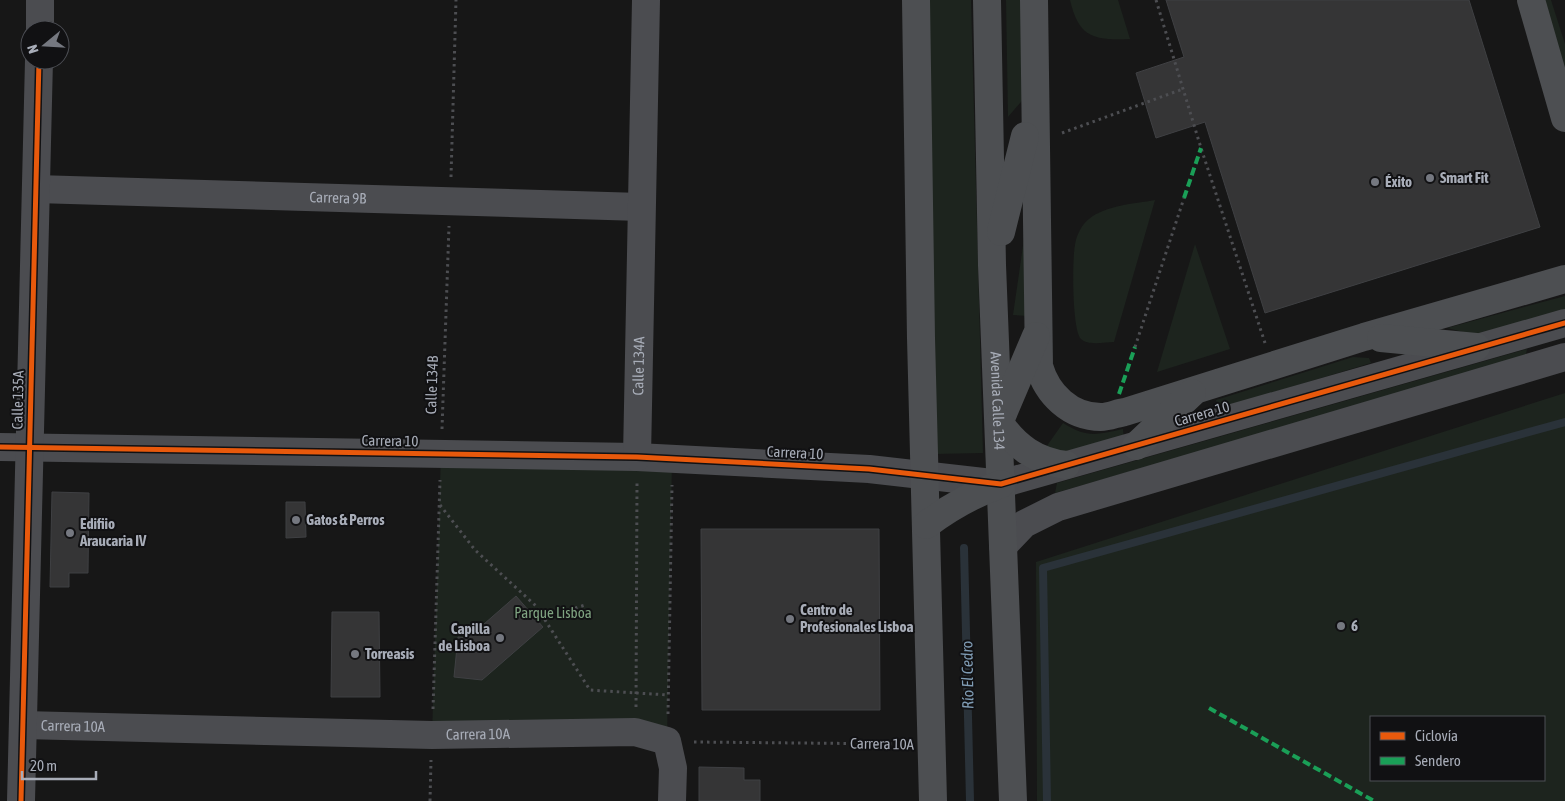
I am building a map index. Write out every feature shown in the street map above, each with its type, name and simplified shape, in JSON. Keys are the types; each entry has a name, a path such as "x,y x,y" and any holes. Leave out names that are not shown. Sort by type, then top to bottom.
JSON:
{"main road":[{"path":"916,0 921,338 933,801"},
{"name":"Avenida Calle 134","path":"988,0 992,265 1013,801"},
{"path":"1034,0 1037,333 1039,366 1048,390 1060,402 1078,412 1101,417 1125,412 1196,388 1364,337 1565,279"},
{"path":"1531,0 1565,118"},
{"path":"992,265 1035,99"},
{"path":"1037,333 999,422 1010,438 1024,451 1044,461 1066,465"},
{"path":"1364,337 1476,347"},
{"path":"1136,446 1196,388"},
{"path":"926,525 949,508 974,494 1001,484"}],"street":[{"path":"40,0 40,20"},
{"name":"Calle 134A","path":"636,457 646,0"},
{"name":"Calle 135A","path":"21,801 39,70"},
{"name":"Carrera 9B","path":"36,189 642,207"},
{"name":"Carrera 10","path":"0,448 636,457 869,470 1001,484 1565,323"},
{"path":"1003,546 1024,524 1058,507 1565,357"},
{"name":"Carrera 10A","path":"23,725 432,735 635,732 667,741"},
{"path":"667,741 673,768 672,801"}],"path":[{"path":"1156,0 1266,347"},
{"path":"1062,133 1183,89"},
{"path":"1134,347 1184,198"},
{"path":"635,732 636,457"},
{"path":"667,741 672,460"},
{"path":"440,505 474,550 536,606 590,690 668,695"},
{"path":"544,618 584,604"}],"green space":[{"path":"927,0 971,0 983,453 934,454"},
{"path":"1006,0 1025,0 1026,96 1008,117"},
{"path":"1070,0 1118,0 1130,39 1107,39 1090,34 1078,23"},
{"path":"1539,0 1551,0 1565,44 1565,88"},
{"path":"1155,200 1114,342 1092,343 1084,341 1078,333 1074,309 1074,253 1080,230 1096,214 1120,206"},
{"path":"1027,218 1028,316 1013,315"},
{"path":"1195,244 1230,349 1157,372"},
{"path":"1565,296 1565,310 1479,336 1447,328"},
{"path":"1527,349 1525,359 1055,493 1057,483"},
{"path":"1353,357 1369,358 1371,363 1219,409 1216,400"},
{"path":"1565,393 1565,801 1037,801 1036,562"},
{"path":"1063,423 1071,428 1092,434 1123,429 1124,440 1065,452 1044,450"},
{"name":"Parque Lisboa","path":"441,454 672,460 667,741 432,735"}],"building":[{"name":"Éxito","path":"1166,0 1469,0 1540,227 1265,313 1205,122 1156,138 1136,73 1184,57"},
{"name":"Edifiio Araucaria IV","path":"52,492 89,493 88,573 69,573 69,587 50,587"},
{"name":"Gatos & Perros","path":"286,502 305,502 306,537 286,538"},
{"name":"Centro de Profesionales Lisboa","path":"701,529 879,529 880,710 702,710"},
{"name":"Capilla de Lisboa","path":"516,596 543,627 482,680 454,677 458,637 468,638"},
{"name":"Torreasis","path":"332,612 379,612 380,697 331,697"},
{"path":"699,767 744,768 744,780 760,780 760,801 699,801"}],"waterway":[{"path":"1047,801 1043,568 1565,422"},
{"name":"Río El Cedro","path":"964,548 970,801"}],"marked path":[{"path":"1184,198 1201,148"},
{"path":"1119,394 1135,347"},
{"path":"1209,708 1374,801"}],"cycle path":[{"path":"21,801 39,70"},
{"path":"0,447 637,457 869,469 1001,484 1565,323"}],"place":[{"name":"Smart Fit","path":"1430,178"},
{"name":"Éxito","path":"1375,182"},
{"name":"Gatos & Perros","path":"296,520"},
{"name":"Edifiio Araucaria IV","path":"70,533"},
{"name":"Centro de Profesionales Lisboa","path":"790,619"},
{"name":"6","path":"1341,626"},
{"name":"Capilla de Lisboa","path":"500,638"},
{"name":"Torreasis","path":"355,654"}]}
